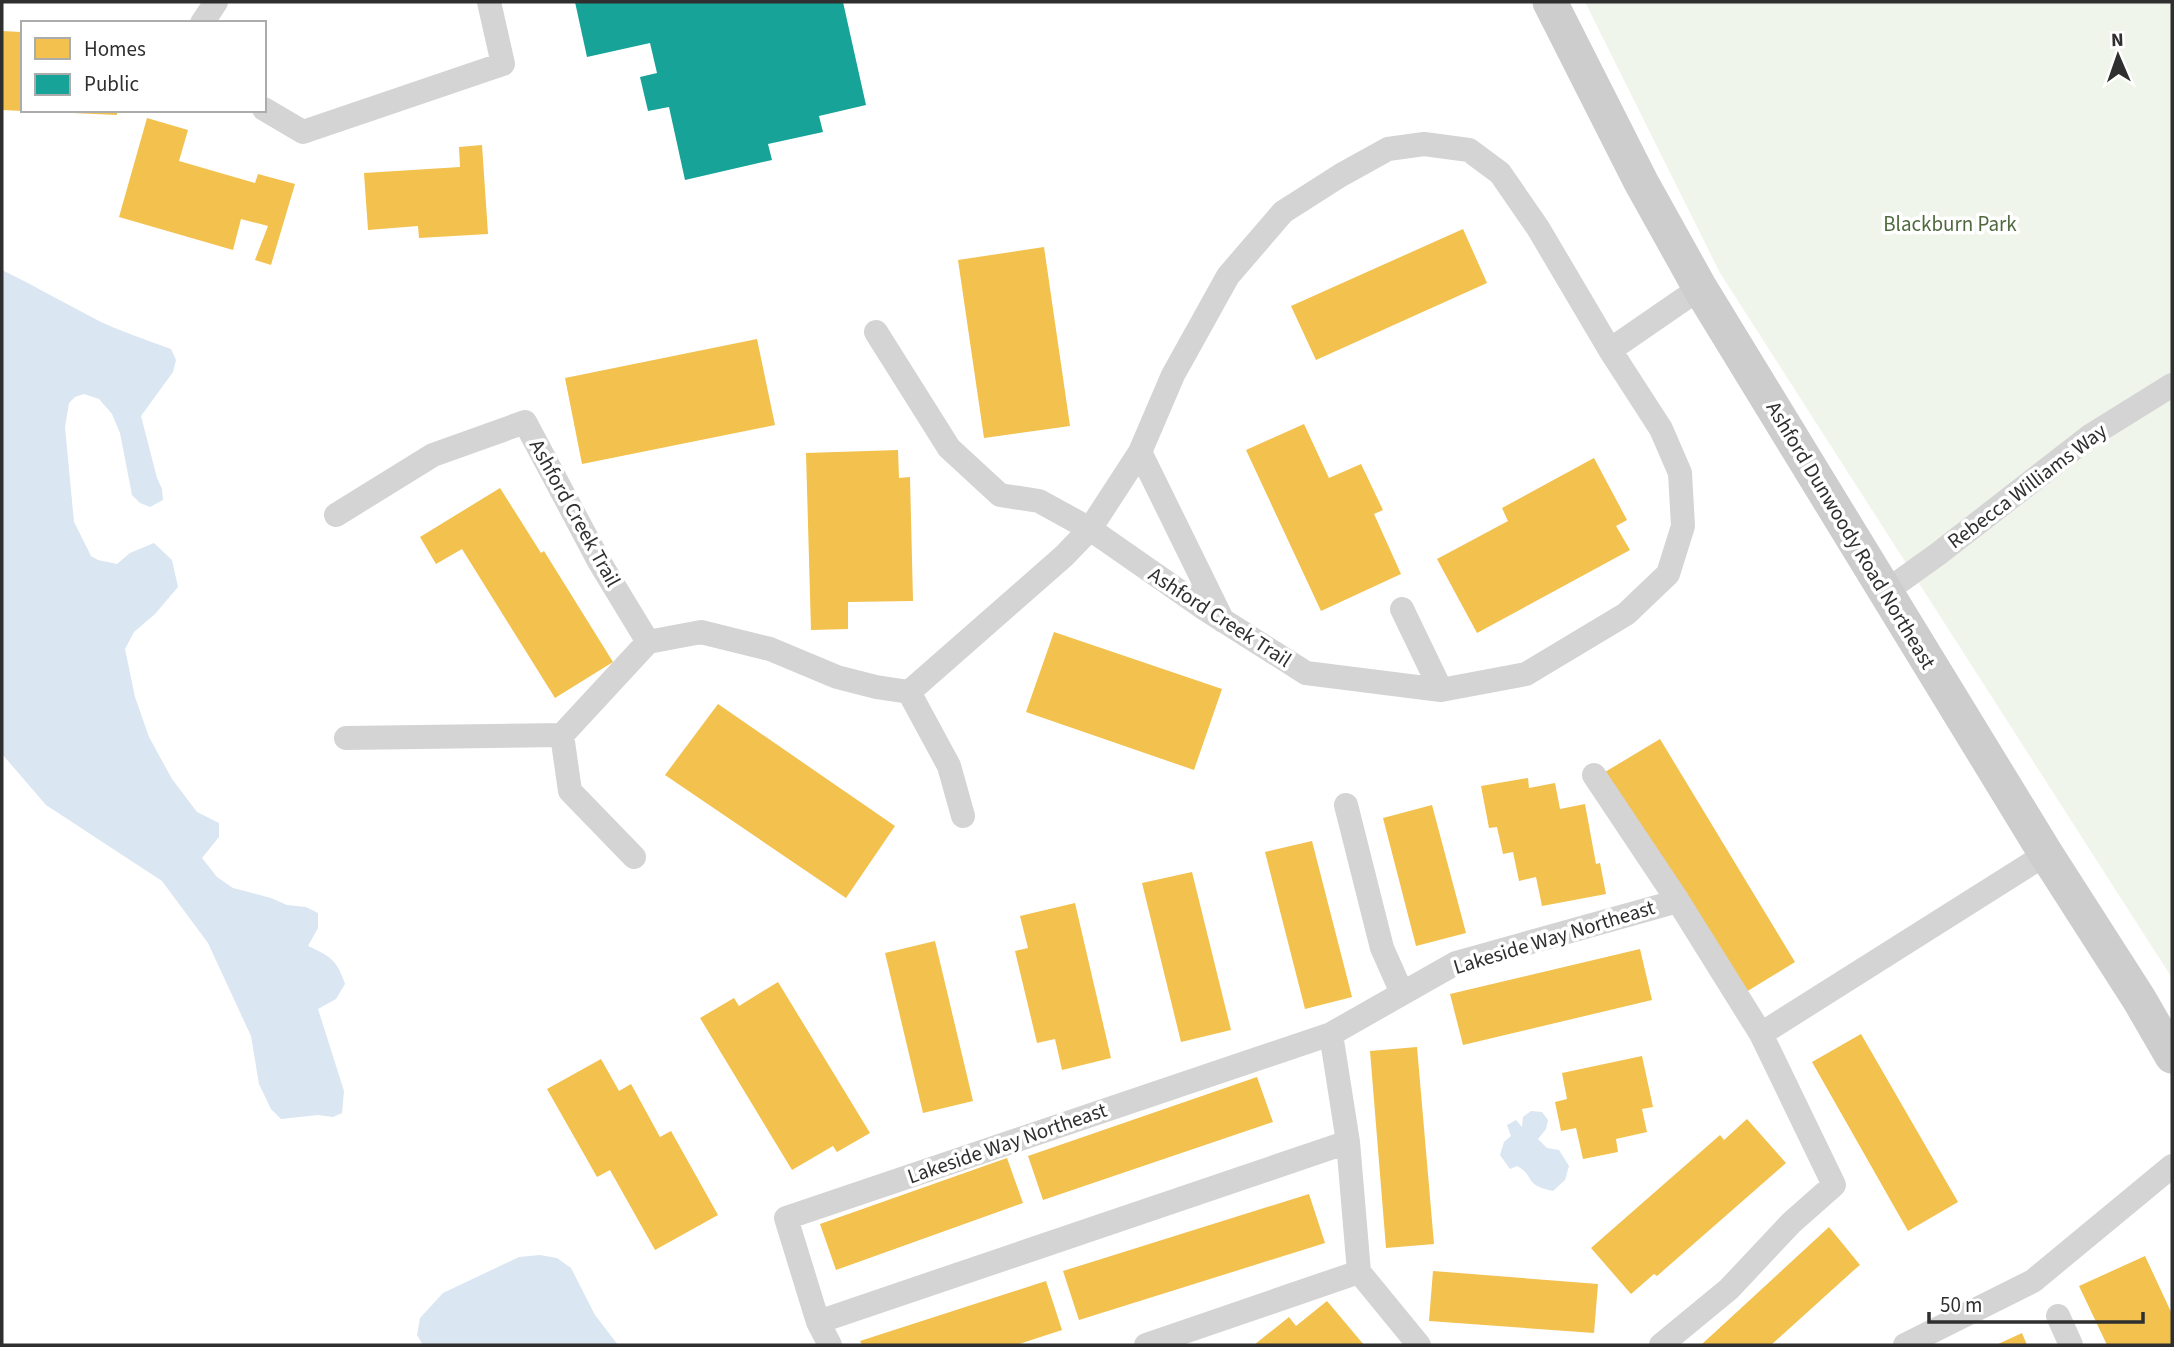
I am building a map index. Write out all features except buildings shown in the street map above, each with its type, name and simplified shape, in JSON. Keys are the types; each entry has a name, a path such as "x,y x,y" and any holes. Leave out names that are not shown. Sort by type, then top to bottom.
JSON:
{"main road":[{"name":"Ashford Dunwoody Road Northeast","path":"1550,2 1641,182 1700,288 2172,1056"}],"street":[{"path":"203,21 216,2"},
{"path":"266,110 303,132 503,64 489,2"},
{"name":"Ashford Creek Trail","path":"876,332 948,448 999,495 1039,501 1090,529 1223,621 1306,673 1441,690 1525,674 1626,614 1668,574 1683,526 1680,474 1661,429 1610,350 1538,228 1500,173 1469,150 1424,144 1388,149 1283,212 1228,276 1173,375 1140,452 1090,529 909,692"},
{"path":"1610,350 1700,288"},
{"name":"Rebecca Williams Way","path":"1885,592 2090,436 2172,385"},
{"name":"Ashford Creek Trail","path":"336,515 433,455 525,422 600,563 648,642"},
{"path":"1140,452 1223,621"},
{"path":"1402,610 1441,690"},
{"path":"346,738 562,735 648,642 701,632 770,649 837,677 909,692 949,766 963,816"},
{"path":"562,735 570,791 634,857"},
{"path":"1594,775 1678,901"},
{"path":"1346,805 1382,948 1402,993"},
{"path":"1760,1034 2046,854"},
{"name":"Lakeside Way Northeast","path":"830,1345 818,1322 786,1218 1331,1034 1456,963 1678,901 1760,1034 1834,1185 1791,1223 1729,1289 1661,1345"},
{"path":"1331,1034 1348,1142 1359,1272 1419,1345"},
{"path":"818,1322 1348,1142"},
{"path":"1905,1345 2033,1281 2172,1166"},
{"path":"1146,1345 1359,1272"},
{"path":"2058,1316 2071,1345"}],"green space":[{"name":"Blackburn Park","path":"1585,2 2172,2 2172,978 1720,273"}],"shaded area":[{"path":"2,270 99,321 171,349 176,360 173,372 141,416 162,489 163,500 150,507 140,503 132,495 120,433 112,414 99,399 84,394 69,403 65,427 74,522 91,556 98,560 117,564 130,553 154,543 172,560 178,587 155,614 134,632 125,649 135,697 149,737 172,779 197,812 219,823 219,837 202,858 217,877 233,888 287,905 306,907 318,913 318,928 308,946 332,960 345,984 336,999 318,1009 344,1091 342,1113 333,1117 318,1115 281,1119 271,1109 259,1084 251,1036 208,943 162,881 46,805 2,754"},
{"path":"1531,1111 1542,1112 1548,1120 1546,1129 1538,1139 1547,1148 1559,1150 1569,1166 1565,1180 1553,1191 1537,1186 1517,1166 1510,1169 1500,1155 1504,1142 1511,1136 1507,1125 1516,1120 1522,1127 1523,1117"},
{"path":"540,1255 557,1258 571,1268 595,1315 618,1345 423,1345 417,1335 420,1318 443,1293 519,1257"}]}
